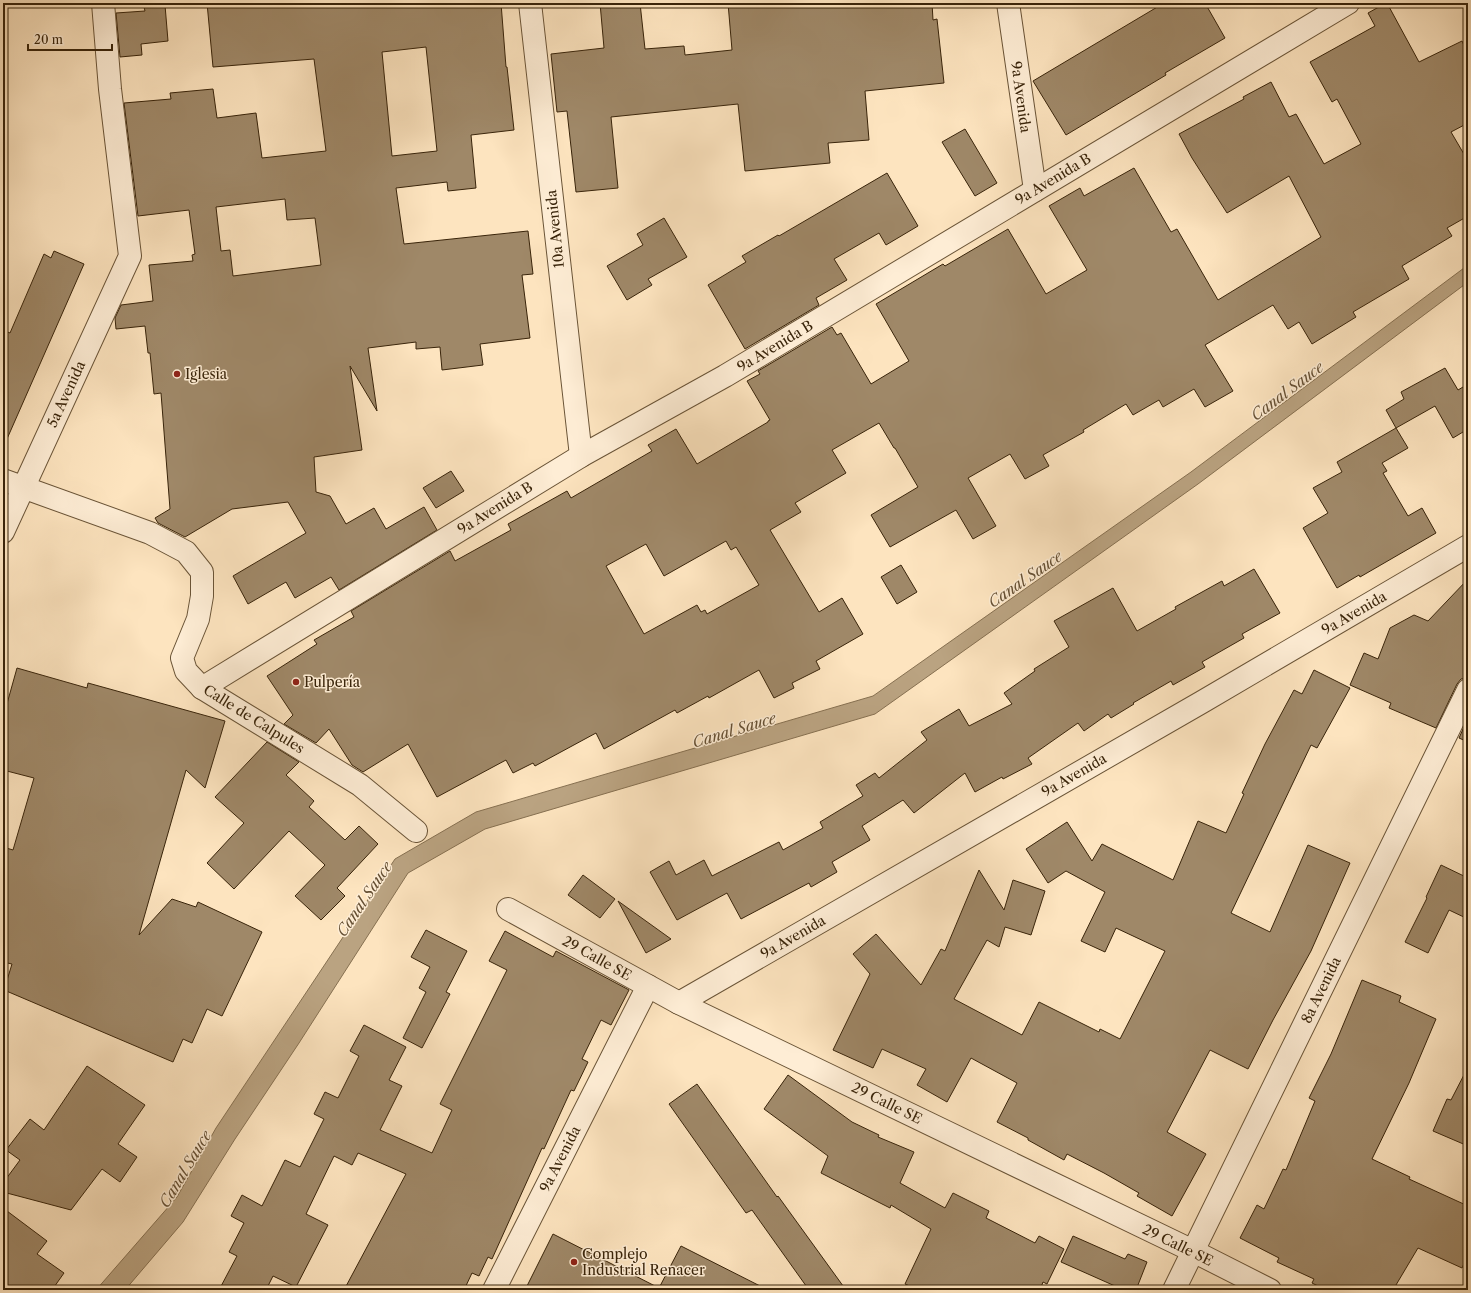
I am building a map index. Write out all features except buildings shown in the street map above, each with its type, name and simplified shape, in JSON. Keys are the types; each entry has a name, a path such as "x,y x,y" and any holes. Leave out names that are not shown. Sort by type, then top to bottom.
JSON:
{"street":[{"name":"5a Avenida","path":"3,532 130,256 111,96 102,3"},
{"name":"10a Avenida","path":"530,3 581,456"},
{"name":"9a Avenida","path":"1008,3 1035,190"},
{"name":"9a Avenida B","path":"202,688 581,456 725,376 1348,3"},
{"name":"Calle de Calpules","path":"3,480 150,533 186,552 202,572 202,596 198,618 182,658 186,671 202,688 360,785 416,831"},
{"name":"9a Avenida","path":"679,1002 1196,706 1468,546"},
{"name":"8a Avenida","path":"1174,1290 1468,690"},
{"name":"29 Calle SE","path":"508,910 679,1002 1270,1290"},
{"name":"9a Avenida","path":"494,1290 648,986"}],"shaded area":[{"path":"1468,265 1468,282 1198,484 875,714 485,829 408,873 299,1043 235,1139 183,1222 125,1290 96,1290 177,1197 216,1128 395,859 476,812 873,696 1191,472"}],"place":[{"name":"Iglesia","path":"177,374"},
{"name":"Pulpería","path":"296,682"},
{"name":"Complejo Industrial Renacer","path":"574,1262"}],"water label":[{"name":"Canal Sauce","path":"1287,391"},
{"name":"Canal Sauce","path":"1025,579"},
{"name":"Canal Sauce","path":"734,730"},
{"name":"Canal Sauce","path":"364,899"},
{"name":"Canal Sauce","path":"185,1169"}]}
